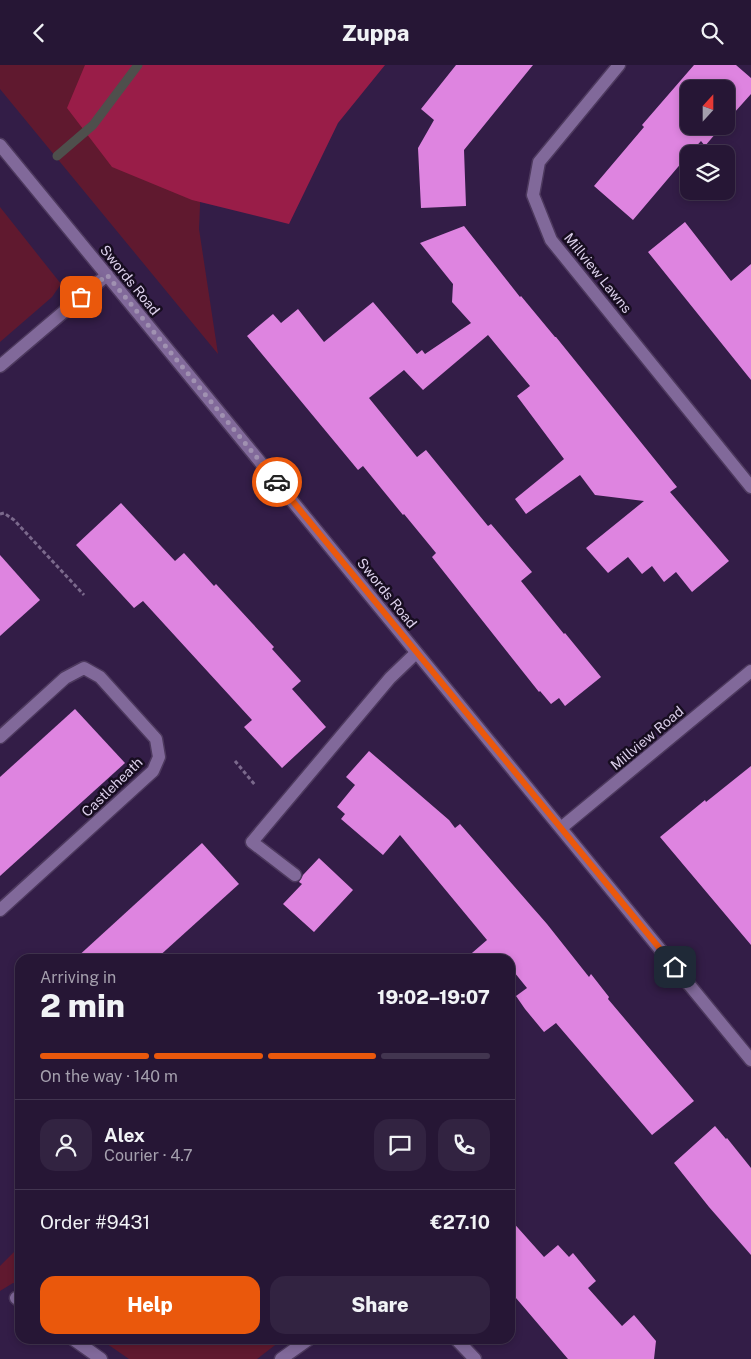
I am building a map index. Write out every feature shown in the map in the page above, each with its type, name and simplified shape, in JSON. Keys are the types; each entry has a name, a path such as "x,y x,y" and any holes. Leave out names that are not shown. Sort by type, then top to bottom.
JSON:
{"street":[{"name":"Millview Lawns","path":"619,65 539,162 533,195 551,240 751,487"},
{"name":"Swords Road","path":"2,148 751,1060"},
{"path":"0,365 107,275"},
{"path":"295,875 252,842 390,678 416,653"},
{"name":"Castleheath","path":"0,737 65,678 84,668 100,677 156,739 159,757 153,771 0,910"},
{"name":"Millview Road","path":"561,828 751,671"},
{"path":"80,1344 101,1359"},
{"path":"281,1359 302,1344"},
{"path":"461,1344 475,1359"}],"path":[{"path":"0,514 4,513 14,520 84,595"},
{"path":"236,761 255,785"}],"shaded area":[{"path":"0,65 206,65 199,229 218,354 0,89"},
{"path":"85,65 385,65 338,123 289,224 192,200 112,167 67,108"},
{"path":"0,207 61,284 52,297 0,342"},
{"path":"15,1251 15,1284 0,1291 0,1266"},
{"path":"107,1344 276,1344 257,1359 129,1359"}],"building":[{"path":"456,65 533,65 464,150 466,206 421,208 418,148 434,120 421,109"},
{"path":"694,65 736,65 751,78 751,94 735,112 735,80 681,80"},
{"path":"680,81 680,135 714,135 706,145 701,141 697,145 680,145 680,165 633,220 594,186 644,127 642,125"},
{"path":"685,222 731,281 751,264 751,380 648,252"},
{"path":"464,226 520,297 556,337 677,487 670,492 729,561 692,592 676,572 664,582 652,566 642,574 628,557 608,573 586,548 644,501 595,495 580,475 526,514 515,499 564,459 517,396 530,386 488,335 423,390 404,370 369,398 417,457 426,450 488,526 491,524 532,572 521,581 601,677 565,706 559,698 551,704 539,692 432,557 436,553 363,466 358,470 247,336 273,314 281,323 298,309 324,342 373,302 417,354 422,350 425,354 471,323 452,302 453,284 420,243"},
{"path":"121,503 175,561 184,553 214,586 216,584 274,647 272,649 301,681 292,689 326,727 282,768 244,727 252,720 143,601 134,608 76,545"},
{"path":"0,555 40,600 0,636"},
{"path":"75,709 125,763 0,876 0,777"},
{"path":"369,751 449,820 455,828 460,824 547,924 589,977 591,974 609,997 608,999 694,1101 652,1135 556,1023 544,1032 525,1009 516,996 527,988 515,973 515,954 471,954 487,940 400,835 383,855 341,819 345,814 337,807 355,785 346,777"},
{"path":"751,766 751,945 660,837"},
{"path":"202,843 239,884 162,954 80,954"},
{"path":"319,858 353,890 314,932 283,904 302,884 299,882 303,875"},
{"path":"715,1126 751,1168 751,1255 674,1163"},
{"path":"515,1225 544,1257 558,1245 569,1257 573,1253 596,1281 588,1288 622,1326 634,1315 656,1341 654,1359 568,1359 515,1297"}],"waterway":[{"path":"57,156 93,125 138,65"}],"way so far":[{"path":"81,297 107,275 277,482"}],"route":[{"path":"277,482 675,967"}]}
